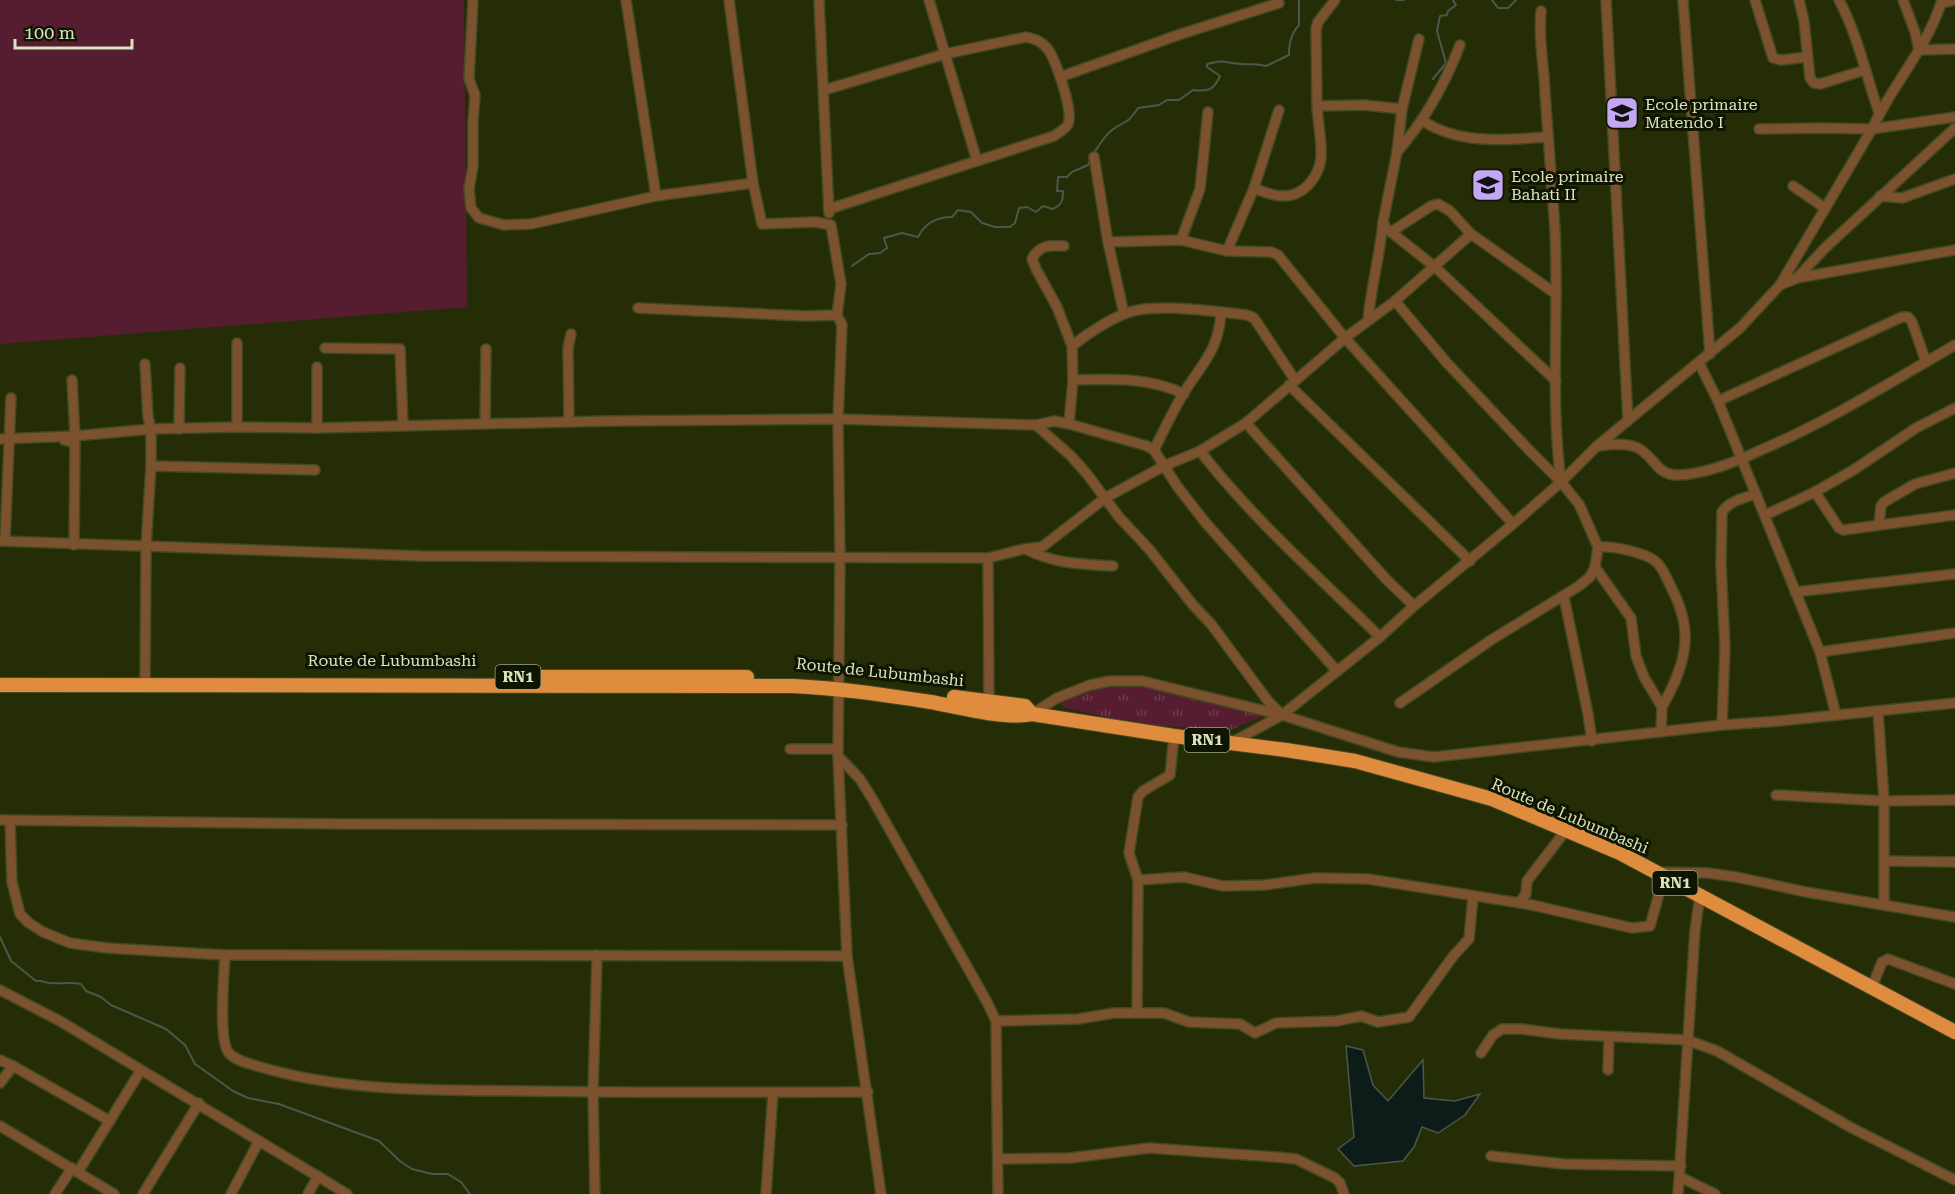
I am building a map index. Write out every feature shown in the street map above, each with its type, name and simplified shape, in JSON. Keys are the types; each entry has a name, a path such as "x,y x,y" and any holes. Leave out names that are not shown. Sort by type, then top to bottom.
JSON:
{"highway":[{"name":"Route de Lubumbashi","path":"0,677 145,681 838,685 1025,706 1032,714"},
{"name":"Route de Lubumbashi","path":"0,685 145,681"},
{"name":"Route de Lubumbashi","path":"838,685 1021,716 1032,714 1355,761 1492,799 1620,853 1955,1032"}],"street":[{"path":"473,0 469,79 476,94 473,121 473,166 469,189 471,208 479,218 504,225 531,224 656,196 753,183"},
{"path":"626,0 656,196"},
{"path":"729,0 753,183 762,224 814,222 831,225"},
{"path":"819,0 828,210 841,284 837,315 842,325 838,419 840,557 838,753 848,956 881,1194"},
{"path":"929,0 977,161"},
{"path":"1254,188 1283,197 1293,196 1311,182 1318,171 1321,161 1317,106 1316,29 1318,22 1335,0"},
{"path":"1606,0 1628,421"},
{"path":"1683,0 1710,354"},
{"path":"1755,0 1773,58 1781,60 1807,57"},
{"path":"1799,0 1804,21 1810,78 1814,83 1820,84 1865,69"},
{"path":"1839,0 1858,42 1879,113"},
{"path":"1903,0 1919,50"},
{"path":"1232,743 1282,715 1380,637 1561,482 1597,446 1740,328 1780,285 1872,129 1879,113 1919,50 1942,1 1955,0"},
{"path":"1060,77 1279,3"},
{"path":"1541,10 1539,34 1554,229 1556,444 1561,482"},
{"path":"824,90 945,54 1026,37 1040,41 1048,50 1060,77 1070,115 1068,125 1054,136 828,210"},
{"path":"1368,320 1383,222 1397,152 1402,109 1419,39"},
{"path":"1397,152 1423,121 1460,45"},
{"path":"1919,50 1955,49"},
{"path":"1317,106 1364,105 1402,109"},
{"path":"1227,251 1254,188 1279,110"},
{"path":"1181,240 1200,189 1208,112"},
{"path":"1759,129 1872,129 1955,117"},
{"path":"1423,121 1437,131 1464,138 1510,140 1547,137"},
{"path":"1797,278 1825,248 1955,128"},
{"path":"1094,157 1108,242 1124,314"},
{"path":"1880,196 1902,198 1955,179"},
{"path":"1793,186 1825,208"},
{"path":"1391,232 1431,206 1438,204 1450,211 1471,234 1556,294"},
{"path":"1383,222 1391,232 1435,267 1556,381"},
{"path":"11,398 5,439 2,541 422,556 988,558 1042,547 1105,498 1164,466 1200,451 1246,423 1345,338 1395,301 1471,234"},
{"path":"1108,242 1181,240 1227,251 1271,252 1278,255 1345,338 1513,524"},
{"path":"1064,246 1051,245 1040,249 1032,259 1057,307 1072,346 1074,380 1068,424"},
{"path":"1780,285 1797,278 1955,250"},
{"path":"1395,301 1447,363 1561,482 1579,504 1598,547 1590,577 1564,597 1482,646 1401,703"},
{"path":"638,308 805,316 837,315"},
{"path":"1072,346 1082,337 1124,314 1137,310 1168,308 1246,315 1254,318 1292,383 1470,561"},
{"path":"1154,450 1184,394 1208,358 1219,332 1221,313"},
{"path":"1718,401 1902,317 1908,317 1912,322 1926,362"},
{"path":"569,422 568,348 571,334"},
{"path":"237,343 237,427"},
{"path":"1597,446 1630,445 1640,449 1661,471 1669,475 1691,474 1741,459 1786,440 1845,409 1955,345"},
{"path":"325,348 400,349 403,426"},
{"path":"484,424 486,349"},
{"path":"1699,363 1718,401 1820,652 1836,715"},
{"path":"145,364 146,398 151,429 146,547 145,681"},
{"path":"317,367 317,428"},
{"path":"179,429 180,368"},
{"path":"1074,380 1116,379 1165,385 1184,394"},
{"path":"72,380 75,436"},
{"path":"1764,514 1815,492 1855,469 1916,428 1955,408"},
{"path":"5,439 151,429 569,422 838,419 1068,424 1147,446 1154,450 1177,486 1205,522 1337,671"},
{"path":"1246,423 1386,579 1414,606"},
{"path":"1036,424 1071,456 1119,517 1149,549 1182,592 1211,624 1268,701 1282,715"},
{"path":"63,436 65,442 75,443 74,545"},
{"path":"1200,451 1220,477 1271,531 1380,637"},
{"path":"151,466 315,470"},
{"path":"1879,524 1881,506 1884,502 1915,483 1955,473"},
{"path":"1815,492 1839,528 1849,530 1955,515"},
{"path":"1722,725 1725,648 1721,565 1722,512 1735,501 1756,494"},
{"path":"1598,547 1614,547 1655,561 1663,570 1678,601 1684,625 1684,652 1676,681 1662,707 1661,732"},
{"path":"1024,549 1043,558 1066,564 1113,566"},
{"path":"988,558 989,702"},
{"path":"1594,567 1631,618 1636,656 1644,677 1662,707"},
{"path":"1794,592 1955,574"},
{"path":"1564,597 1592,741"},
{"path":"1820,652 1955,633"},
{"path":"1032,714 1071,691 1110,681 1142,681 1282,715 1367,743 1417,756 1455,756 1722,725 1955,703"},
{"path":"1878,711 1884,801 1884,904"},
{"path":"1137,1013 1138,880 1129,853 1138,797 1143,791 1170,775 1173,736"},
{"path":"790,749 838,753 860,779 889,826 996,1021 998,1194"},
{"path":"1776,795 1884,801 1955,800"},
{"path":"842,825 346,824 5,820 12,882 20,914 36,928 70,943 107,948 225,955 848,956"},
{"path":"1519,903 1526,894 1527,881 1566,830"},
{"path":"1885,861 1955,862"},
{"path":"1138,880 1184,878 1223,886 1265,885 1316,878 1368,879 1519,903 1632,928 1650,926 1659,874 1708,873 1955,917"},
{"path":"996,1021 1078,1018 1114,1013 1164,1013 1189,1022 1240,1024 1255,1033 1276,1023 1337,1021 1361,1016 1378,1022 1409,1017 1454,955 1469,939 1473,896"},
{"path":"1678,1194 1695,930 1700,896"},
{"path":"225,955 222,1033 228,1053 236,1059 268,1069 324,1081 367,1086 462,1090 868,1092"},
{"path":"595,1194 594,1092 597,956"},
{"path":"1872,987 1882,962 1888,959 1955,984"},
{"path":"0,990 60,1021 347,1194"},
{"path":"1481,1053 1493,1035 1502,1029 1687,1040 1716,1051 1850,1126 1955,1180"},
{"path":"1608,1070 1609,1037"},
{"path":"0,1060 110,1121"},
{"path":"0,1083 13,1066"},
{"path":"55,1194 110,1121 141,1070"},
{"path":"766,1194 773,1092"},
{"path":"143,1194 199,1103"},
{"path":"0,1126 114,1194"},
{"path":"231,1194 259,1141"},
{"path":"998,1159 1070,1158 1149,1148 1276,1157 1296,1160 1335,1178 1340,1183 1344,1194"},
{"path":"1491,1156 1564,1164 1681,1166"},
{"path":"308,1194 318,1176"},
{"path":"1680,1177 1715,1194"}],"green space":[{"path":"0,0 464,0 467,307 0,344"},
{"path":"1143,683 1265,715 1228,731 1130,723 1063,707 1058,701 1094,686"}],"shaded area":[{"path":"1346,1046 1363,1050 1373,1085 1388,1101 1423,1060 1424,1098 1455,1101 1480,1094 1465,1115 1438,1133 1422,1127 1414,1147 1403,1161 1354,1166 1338,1149 1354,1137"}],"waterway":[{"path":"1093,154 1109,132 1128,120 1138,108 1159,105 1167,100 1179,100 1193,90 1203,91 1213,87 1220,76 1207,67 1207,64 1222,62 1266,66 1289,55 1291,39 1299,25 1299,0"},
{"path":"1396,0 1404,0"},
{"path":"1433,79 1446,63 1437,31 1440,16 1447,15 1448,11 1456,5 1453,0"},
{"path":"1492,0 1498,8 1508,8 1516,0"},
{"path":"852,266 869,254 880,253 887,248 884,238 902,233 918,237 932,222 952,217 958,210 971,212 982,223 995,227 1010,227 1015,223 1019,208 1027,207 1036,212 1043,206 1053,209 1060,204 1063,197 1063,191 1057,191 1058,177 1067,177 1072,172 1088,165 1091,159"},
{"path":"0,937 11,961 36,981 81,984 86,991 101,997 111,1005 166,1029 185,1045 195,1064 233,1091 248,1098 279,1104 379,1141 412,1169 432,1174 448,1174 461,1182 470,1194"}],"place":[{"name":"Ecole primaire Matendo I","path":"1622,113"},
{"name":"Ecole primaire Bahati II","path":"1488,185"}]}
